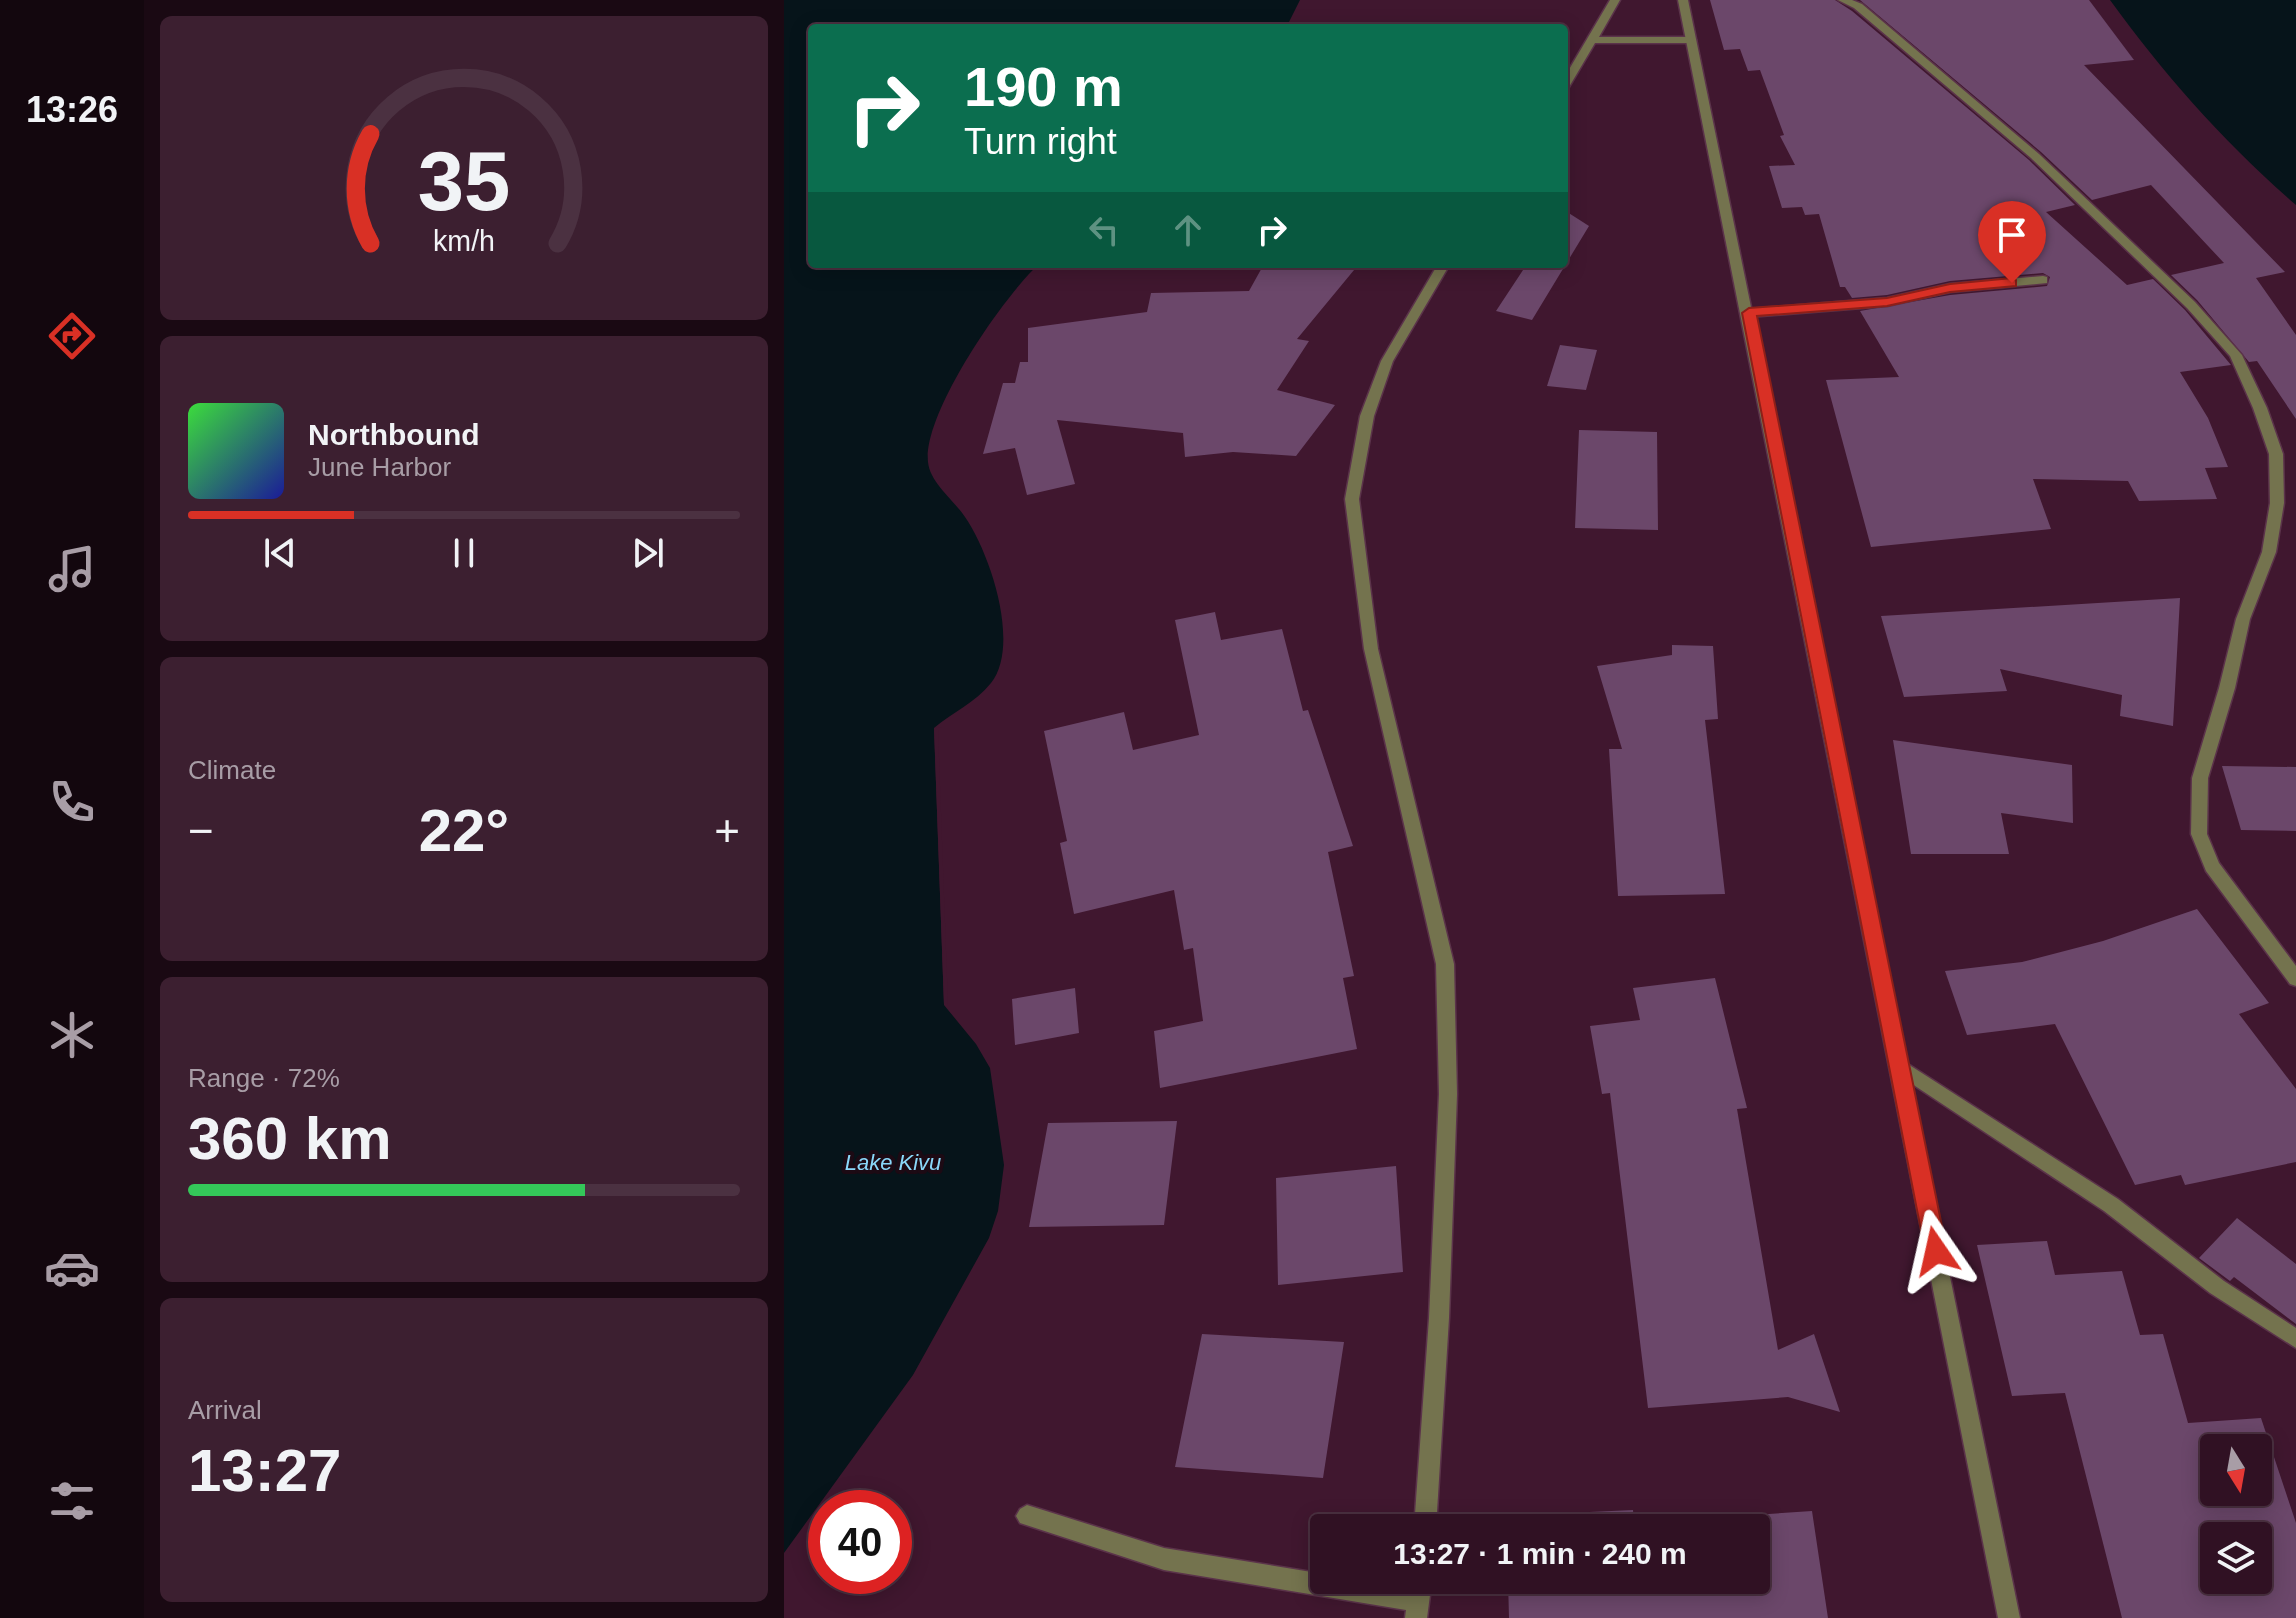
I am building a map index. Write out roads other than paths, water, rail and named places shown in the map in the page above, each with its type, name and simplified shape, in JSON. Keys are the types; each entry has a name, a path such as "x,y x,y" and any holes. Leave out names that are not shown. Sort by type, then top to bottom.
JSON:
{"street":[{"path":"1568,81 1615,0"},
{"path":"1683,0 1749,313 2009,1618"},
{"path":"1843,0 1858,6 2035,156 2191,305 2236,355 2276,454 2277,503 2269,552 2243,619 2200,778 2199,834 2212,866 2296,979"},
{"path":"1593,40 1691,40"},
{"path":"1426,1514 1439,1318 1448,1094 1445,964 1371,649 1352,499 1367,416 1387,361 1442,268"},
{"path":"1749,313 1887,302 1950,288 2043,280"},
{"path":"1900,1067 2111,1205 2217,1287 2296,1339"},
{"path":"1027,1516 1164,1559 1419,1600"}],"water":[{"name":"Lake Kivu","path":"784,0 1300,0 1288,24 808,24 808,268 1035,268 987,328 951,387 930,441 928,462 933,477 975,533 992,575 1003,623 1000,666 991,683 971,702 934,728 944,1005 976,1044 990,1068 1004,1165 998,1211 989,1238 913,1375 830,1490 808,1490 808,1520 784,1553"},
{"path":"2110,0 2296,0 2296,205 2197,108"}]}
